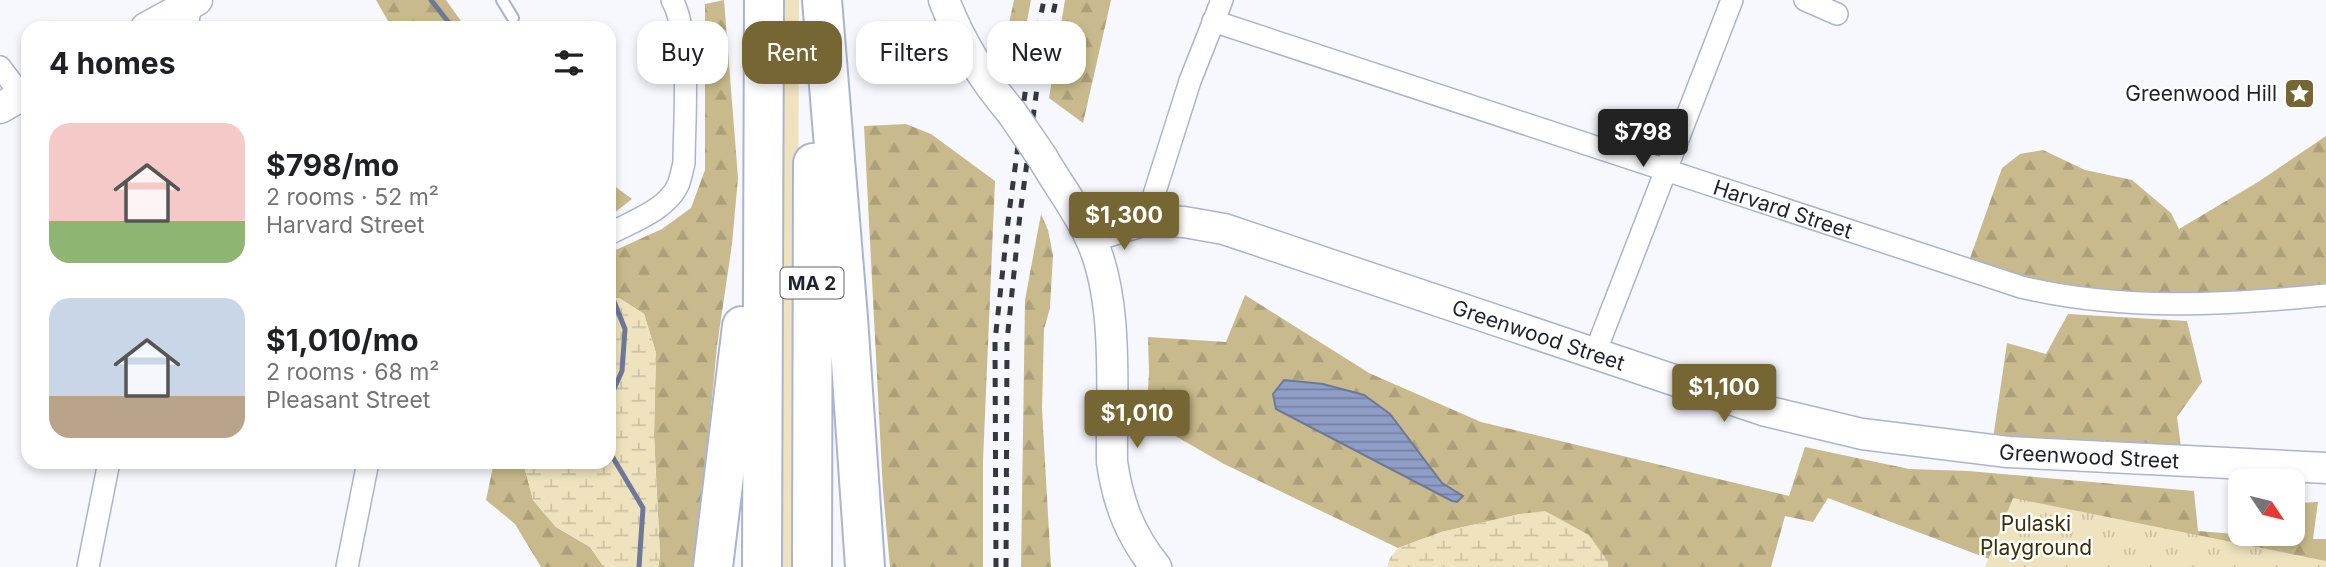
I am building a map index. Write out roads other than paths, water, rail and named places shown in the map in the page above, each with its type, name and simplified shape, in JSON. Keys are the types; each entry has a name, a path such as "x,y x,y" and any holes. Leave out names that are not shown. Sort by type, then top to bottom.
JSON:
{"highway":[{"name":"MA 2","path":"762,567 764,0"},
{"name":"MA 2","path":"812,567 815,0"},
{"path":"822,0 866,567"},
{"path":"713,567 763,168"}],"street":[{"path":"616,229 653,210 675,191 681,178 684,163 684,44 672,0"},
{"path":"944,0 958,33 980,71 1042,157 1090,237 1101,271 1110,320 1112,462 1115,484 1126,520 1156,567"},
{"path":"1146,220 1189,81 1222,0"},
{"path":"1595,353 1732,0"},
{"path":"1805,0 1838,14"},
{"path":"164,21 192,10"},
{"name":"Harvard Street","path":"1213,21 1955,267 2049,294 2126,303 2190,304 2326,295"},
{"path":"0,67 17,99"},
{"name":"Greenwood Street","path":"1090,237 1146,220 1184,222 1246,235 1766,411 1862,434 2008,452 2326,468"},
{"path":"89,567 108,469"},
{"path":"347,567 367,469"}],"lane":[{"path":"502,0 513,18"}],"water":[{"path":"1284,380 1323,384 1364,395 1390,414 1442,483 1463,496 1457,502 1452,501 1276,409 1273,394"}],"waterway":[{"path":"431,0 448,21"},
{"path":"616,306 625,329 622,371 616,384"},
{"path":"616,463 643,508 639,567"}],"railway":[{"path":"996,567 995,341 1026,86 1044,0"},
{"path":"1006,567 1007,341 1037,88 1056,0"}],"place":[{"name":"Greenwood Hill","path":"2300,93"}],"park label":[{"name":"Pulaski Playground","path":"2036,535"}]}
